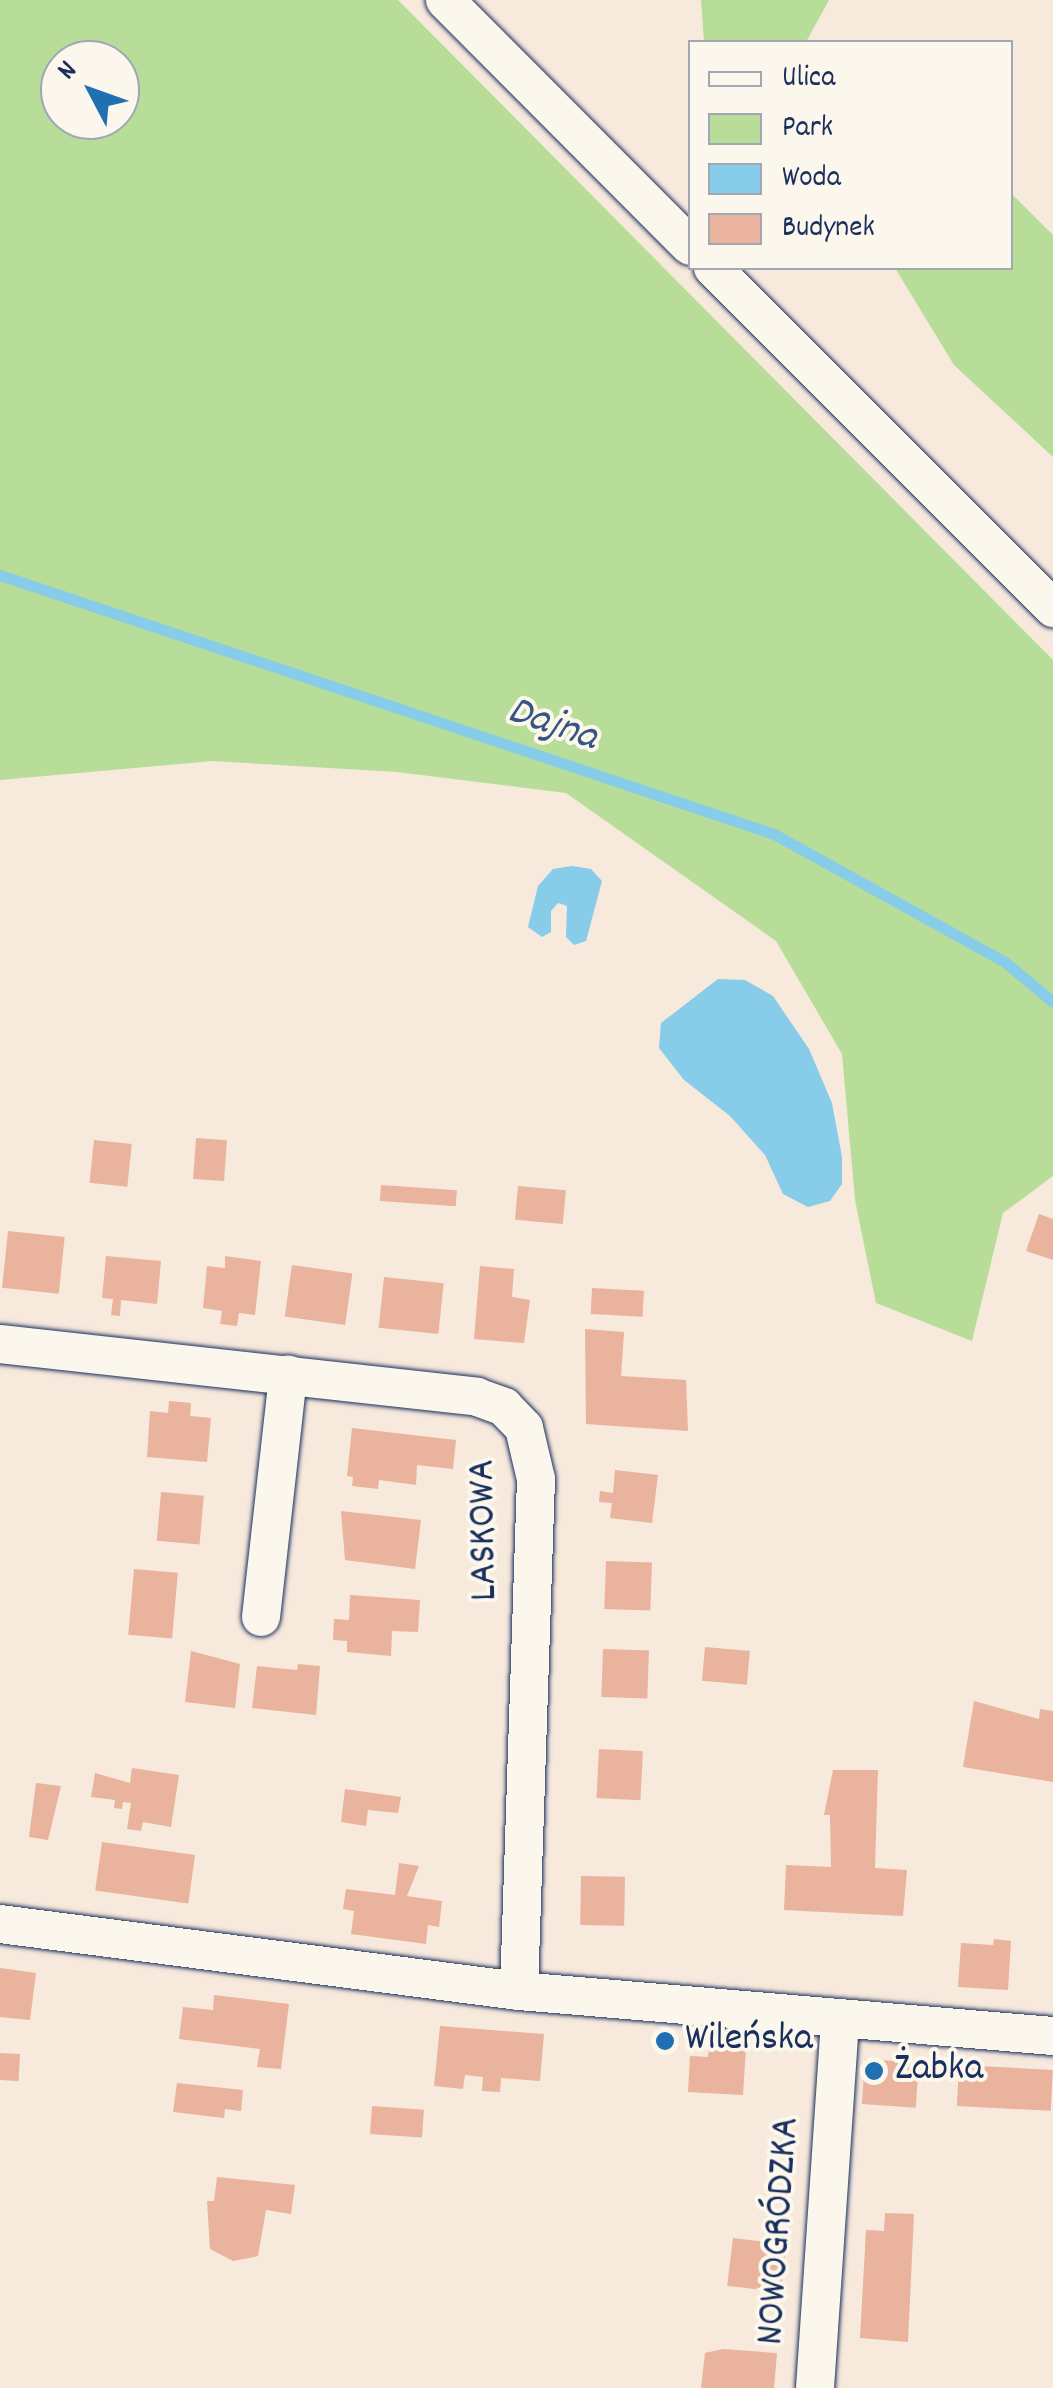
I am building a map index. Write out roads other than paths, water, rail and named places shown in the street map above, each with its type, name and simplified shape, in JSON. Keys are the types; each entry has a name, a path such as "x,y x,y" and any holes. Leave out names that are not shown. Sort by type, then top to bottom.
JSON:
{"street":[{"path":"445,0 688,244"},
{"path":"715,270 1053,608"},
{"name":"LASKOWA","path":"0,1344 477,1397 504,1406 534,1450 519,1992"},
{"path":"261,1617 288,1376"},
{"path":"0,1924 519,1992 1053,2036"},
{"name":"NOWOGRÓDZKA","path":"814,2388 840,2020"}],"water":[{"path":"553,869 591,869 602,881 586,941 574,945 566,937 567,906 558,903 551,911 551,932 542,937 528,927 538,886"},
{"path":"718,979 745,980 773,996 809,1049 832,1103 842,1157 842,1184 830,1201 808,1207 783,1194 765,1155 730,1116 684,1080 659,1048 661,1023"}],"waterway":[{"name":"Dajna","path":"0,575 774,834 1005,962 1053,1002"}],"place":[{"name":"Wileńska","path":"665,2041"},
{"name":"Żabka","path":"874,2071"}]}
